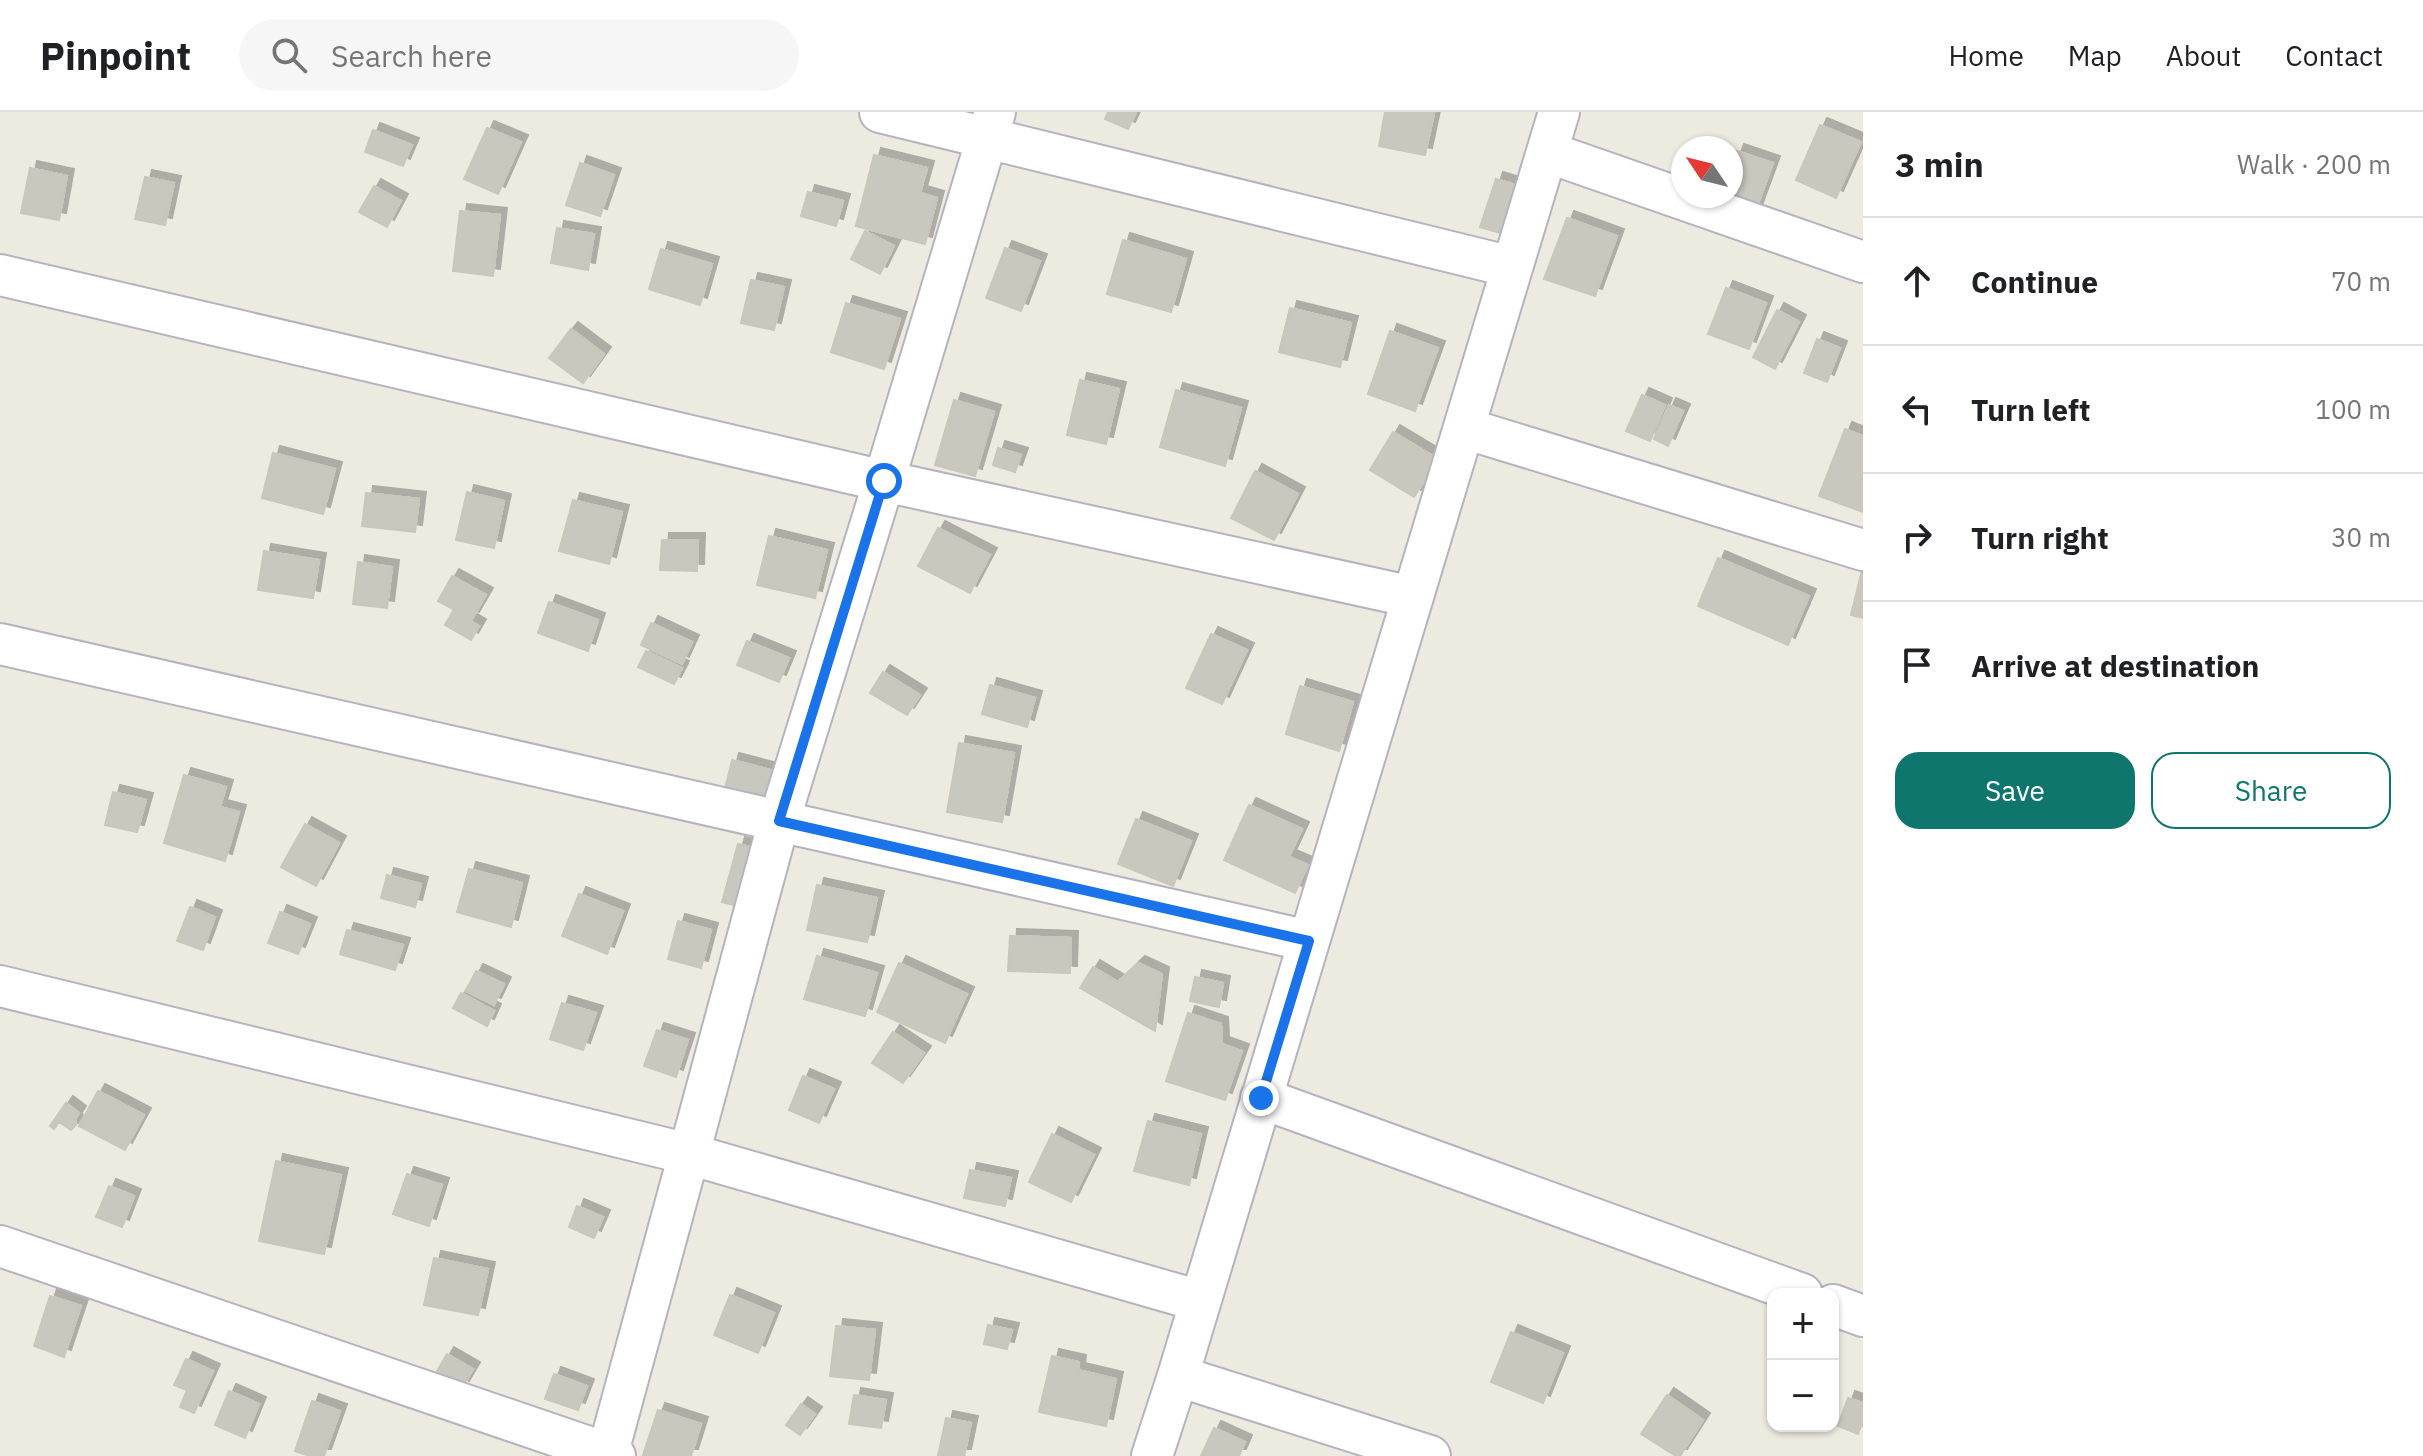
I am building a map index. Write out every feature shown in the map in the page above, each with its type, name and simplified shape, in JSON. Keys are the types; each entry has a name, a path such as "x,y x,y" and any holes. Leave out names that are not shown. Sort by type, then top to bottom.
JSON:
{"street":[{"path":"880,112 991,125 1512,267"},
{"path":"1152,1456 1559,112"},
{"path":"0,1246 610,1455 779,821 991,125"},
{"path":"1547,152 1863,262"},
{"path":"0,275 884,481 1413,597"},
{"path":"1464,428 1863,550"},
{"path":"0,644 1309,941"},
{"path":"0,986 689,1154 1200,1301"},
{"path":"1261,1098 1785,1288"},
{"path":"1839,1307 1863,1316"},
{"path":"1178,1376 1430,1456"}],"building":[{"path":"1108,112 1136,112 1128,129 1105,119"},
{"path":"1385,112 1434,113 1425,155 1379,146"},
{"path":"1820,125 1861,142 1836,198 1796,180"},
{"path":"487,128 521,142 498,194 464,179"},
{"path":"373,130 412,145 403,166 365,152"},
{"path":"1743,153 1773,163 1755,212 1743,204"},
{"path":"874,155 927,168 920,193 937,198 925,244 856,226"},
{"path":"580,163 614,175 600,216 566,205"},
{"path":"30,168 67,176 59,220 21,213"},
{"path":"145,177 174,183 165,225 135,219"},
{"path":"1496,179 1526,188 1511,236 1480,227"},
{"path":"374,186 401,201 387,227 359,212"},
{"path":"808,192 843,201 836,226 801,216"},
{"path":"460,211 500,215 493,276 453,271"},
{"path":"1567,218 1617,236 1595,296 1544,279"},
{"path":"557,228 594,234 588,270 551,263"},
{"path":"865,231 894,246 880,274 851,259"},
{"path":"1123,240 1186,259 1171,312 1107,294"},
{"path":"1005,248 1040,261 1021,311 986,298"},
{"path":"661,249 712,264 700,305 649,289"},
{"path":"751,280 784,287 774,330 741,323"},
{"path":"1726,288 1766,303 1749,349 1708,334"},
{"path":"846,303 900,319 884,369 831,352"},
{"path":"1290,308 1351,323 1340,367 1279,352"},
{"path":"1777,310 1799,322 1775,369 1753,357"},
{"path":"571,329 604,354 583,383 549,358"},
{"path":"1390,331 1438,348 1415,411 1368,394"},
{"path":"1817,339 1840,348 1827,382 1804,373"},
{"path":"1080,380 1119,389 1106,444 1067,435"},
{"path":"1176,390 1241,408 1225,466 1160,447"},
{"path":"1642,395 1665,405 1650,441 1626,431"},
{"path":"954,400 994,412 975,476 935,465"},
{"path":"1669,405 1683,411 1668,446 1654,439"},
{"path":"1845,429 1863,436 1863,512 1819,496"},
{"path":"1393,432 1438,459 1414,497 1370,470"},
{"path":"998,448 1021,455 1015,472 993,465"},
{"path":"273,453 335,469 323,514 262,498"},
{"path":"1255,471 1298,494 1274,540 1231,518"},
{"path":"467,492 504,501 494,548 456,540"},
{"path":"366,493 419,499 415,532 362,526"},
{"path":"573,500 622,512 609,564 559,551"},
{"path":"938,528 990,555 970,593 918,566"},
{"path":"769,536 827,550 815,598 757,585"},
{"path":"662,540 698,540 697,571 660,570"},
{"path":"264,551 319,560 313,598 258,590"},
{"path":"1718,558 1809,596 1788,645 1698,606"},
{"path":"358,562 392,567 387,608 353,604"},
{"path":"1863,571 1863,618 1851,615"},
{"path":"452,576 486,595 472,619 438,601"},
{"path":"549,602 598,620 588,651 538,633"},
{"path":"453,611 479,626 471,640 445,625"},
{"path":"651,623 692,642 682,664 641,645"},
{"path":"1211,634 1247,650 1222,704 1186,688"},
{"path":"747,641 789,658 779,682 737,665"},
{"path":"646,651 682,668 674,684 638,667"},
{"path":"883,672 920,695 907,715 870,693"},
{"path":"990,685 1035,698 1027,727 982,714"},
{"path":"1300,686 1353,702 1339,751 1286,734"},
{"path":"959,743 1014,753 1002,822 947,812"},
{"path":"732,760 782,773 774,801 725,789"},
{"path":"184,775 226,787 220,807 239,812 225,861 164,843"},
{"path":"113,792 146,800 137,832 105,825"},
{"path":"1249,805 1302,829 1289,857 1308,865 1295,893 1224,860"},
{"path":"1136,819 1191,841 1173,886 1118,864"},
{"path":"305,824 339,843 316,886 281,867"},
{"path":"738,844 762,850 746,908 722,902"},
{"path":"469,869 522,883 511,927 457,912"},
{"path":"387,875 421,884 415,907 381,898"},
{"path":"817,885 877,898 867,942 807,930"},
{"path":"579,894 623,911 607,954 562,936"},
{"path":"190,907 215,917 203,950 177,941"},
{"path":"280,912 310,924 298,954 268,943"},
{"path":"678,921 711,930 701,968 668,959"},
{"path":"347,930 403,945 395,970 340,954"},
{"path":"1010,936 1071,938 1070,973 1008,971"},
{"path":"817,956 877,973 865,1016 804,999"},
{"path":"899,963 967,994 945,1043 877,1012"},
{"path":"1138,963 1162,974 1155,1031 1080,988 1093,967 1118,982"},
{"path":"476,971 504,984 494,1005 466,991"},
{"path":"1195,977 1223,983 1219,1007 1190,1001"},
{"path":"461,993 494,1011 487,1026 453,1008"},
{"path":"562,1003 596,1013 583,1050 550,1039"},
{"path":"1188,1013 1221,1024 1222,1044 1242,1051 1225,1100 1166,1081"},
{"path":"657,1030 688,1040 676,1077 644,1066"},
{"path":"893,1032 924,1053 903,1083 872,1063"},
{"path":"803,1076 834,1089 819,1123 789,1110"},
{"path":"98,1091 144,1115 125,1150 79,1126"},
{"path":"66,1103 79,1113 75,1119 76,1125 71,1130 59,1122 54,1129 50,1126"},
{"path":"1148,1121 1201,1134 1189,1185 1134,1171"},
{"path":"1052,1134 1094,1155 1071,1202 1029,1182"},
{"path":"276,1161 341,1175 324,1254 259,1241"},
{"path":"970,1170 1011,1178 1005,1206 964,1198"},
{"path":"407,1174 442,1185 429,1226 393,1214"},
{"path":"109,1186 134,1196 122,1227 96,1217"},
{"path":"577,1206 603,1217 594,1238 569,1227"},
{"path":"434,1258 488,1269 478,1315 424,1305"},
{"path":"730,1295 774,1313 758,1353 714,1335"},
{"path":"50,1296 81,1306 64,1357 34,1346"},
{"path":"988,1325 1012,1330 1007,1349 984,1344"},
{"path":"836,1326 875,1330 869,1380 830,1376"},
{"path":"1511,1332 1563,1353 1543,1403 1491,1382"},
{"path":"447,1354 473,1369 462,1388 436,1373"},
{"path":"1052,1356 1079,1362 1078,1370 1116,1379 1106,1426 1039,1412"},
{"path":"186,1359 213,1371 194,1413 180,1407 187,1390 174,1385"},
{"path":"554,1374 587,1386 578,1410 545,1399"},
{"path":"229,1391 259,1404 245,1438 215,1425"},
{"path":"854,1395 886,1400 881,1428 849,1424"},
{"path":"1667,1395 1703,1420 1680,1456 1641,1434"},
{"path":"1848,1398 1863,1403 1863,1420 1858,1434 1839,1426"},
{"path":"312,1401 340,1411 324,1456 295,1451"},
{"path":"801,1404 815,1414 800,1435 786,1425"},
{"path":"658,1410 701,1424 691,1456 643,1455"},
{"path":"946,1418 971,1423 964,1456 938,1456"},
{"path":"1214,1428 1245,1442 1239,1456 1201,1456"}],"route":[{"path":"884,481 779,821 1309,941 1261,1098"}]}
